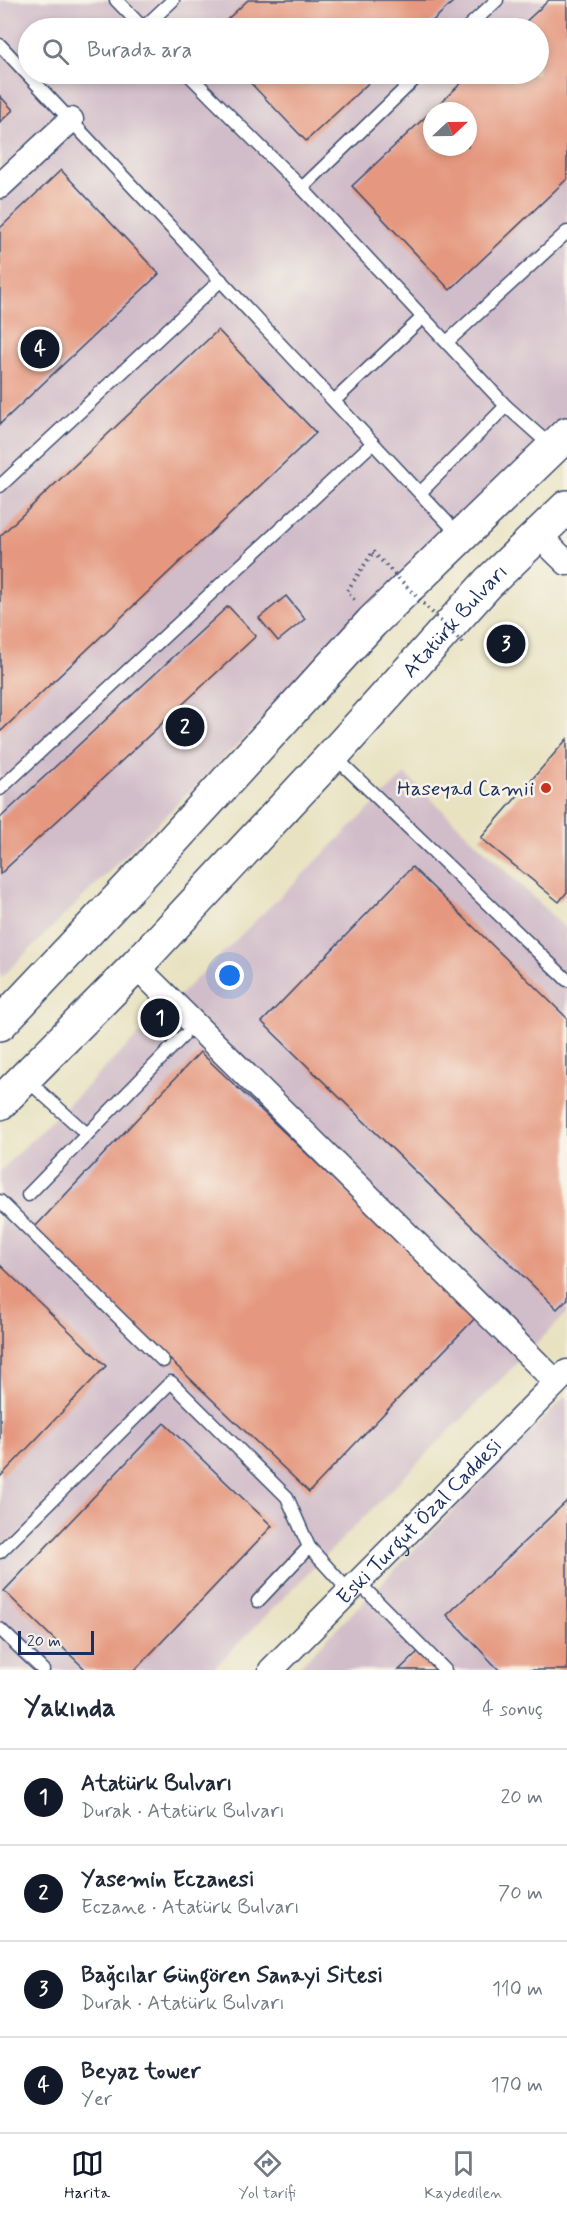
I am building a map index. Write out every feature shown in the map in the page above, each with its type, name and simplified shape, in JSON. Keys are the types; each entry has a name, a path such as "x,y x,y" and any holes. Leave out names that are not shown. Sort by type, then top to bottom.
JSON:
{"main road":[{"path":"0,1024 154,861 372,622 560,441"},
{"name":"Atatürk Bulvarı","path":"0,1102 136,966 333,755 488,583 567,507"}],"street":[{"path":"0,186 71,120"},
{"path":"539,536 567,563"},
{"path":"136,966 561,1377"},
{"name":"Eski Turgut Özal Caddesi","path":"271,1670 561,1377"}],"lane":[{"path":"116,0 133,18"},
{"path":"154,18 173,0"},
{"path":"477,18 496,0"},
{"path":"0,45 18,64"},
{"path":"37,84 460,536"},
{"path":"198,84 302,188 506,406 560,441"},
{"path":"302,188 410,84"},
{"path":"447,342 567,232"},
{"path":"0,486 221,280"},
{"path":"334,401 422,318"},
{"path":"420,493 506,406"},
{"path":"0,789 374,443"},
{"path":"333,755 567,980"},
{"path":"28,1195 183,1036"},
{"path":"25,1078 87,1134"},
{"path":"0,1201 163,1361"},
{"path":"0,1552 171,1382 287,1497 309,1547 445,1670"},
{"path":"258,1601 309,1547"},
{"path":"0,1629 43,1670"}],"path":[{"path":"347,591 373,552 462,644"}],"shaded area":[{"path":"0,0 567,0 567,419 0,979"},
{"path":"405,774 567,930 567,1313 212,1670 0,1670 0,1171"},
{"path":"567,1395 567,1670 296,1670"}],"building":[{"path":"248,0 455,0 436,18 229,18"},
{"path":"549,0 567,0 567,179 450,290 352,186 423,119 423,156 477,156 477,102 441,102 460,84 549,84 549,18 530,18"},
{"path":"252,84 367,84 306,141"},
{"path":"0,96 13,110 0,122"},
{"path":"61,170 159,274 0,424 0,228"},
{"path":"218,330 316,433 0,732 0,536"},
{"path":"286,596 305,619 278,641 259,618"},
{"path":"228,606 256,636 0,874 0,818"},
{"name":"Haseyad Camii","path":"567,739 567,892 559,902 481,838"},
{"path":"412,867 567,1018 567,1299 557,1309 262,1022"},
{"path":"200,1052 477,1316 309,1492 33,1229"},
{"path":"0,1265 106,1366 0,1477"},
{"path":"164,1423 272,1526 135,1670 86,1670 4,1591"},
{"path":"567,1501 567,1670 499,1670 447,1615"},
{"path":"422,1648 443,1670 399,1670"}],"place":[{"name":"Beyaz tower","path":"40,349"},
{"name":"Bağcılar Güngören Sanayi Sitesi","path":"506,644"},
{"name":"Yasemin Eczanesi","path":"185,727"},
{"name":"Haseyad Camii","path":"546,788"},
{"name":"Atatürk Bulvarı","path":"160,1018"}]}
